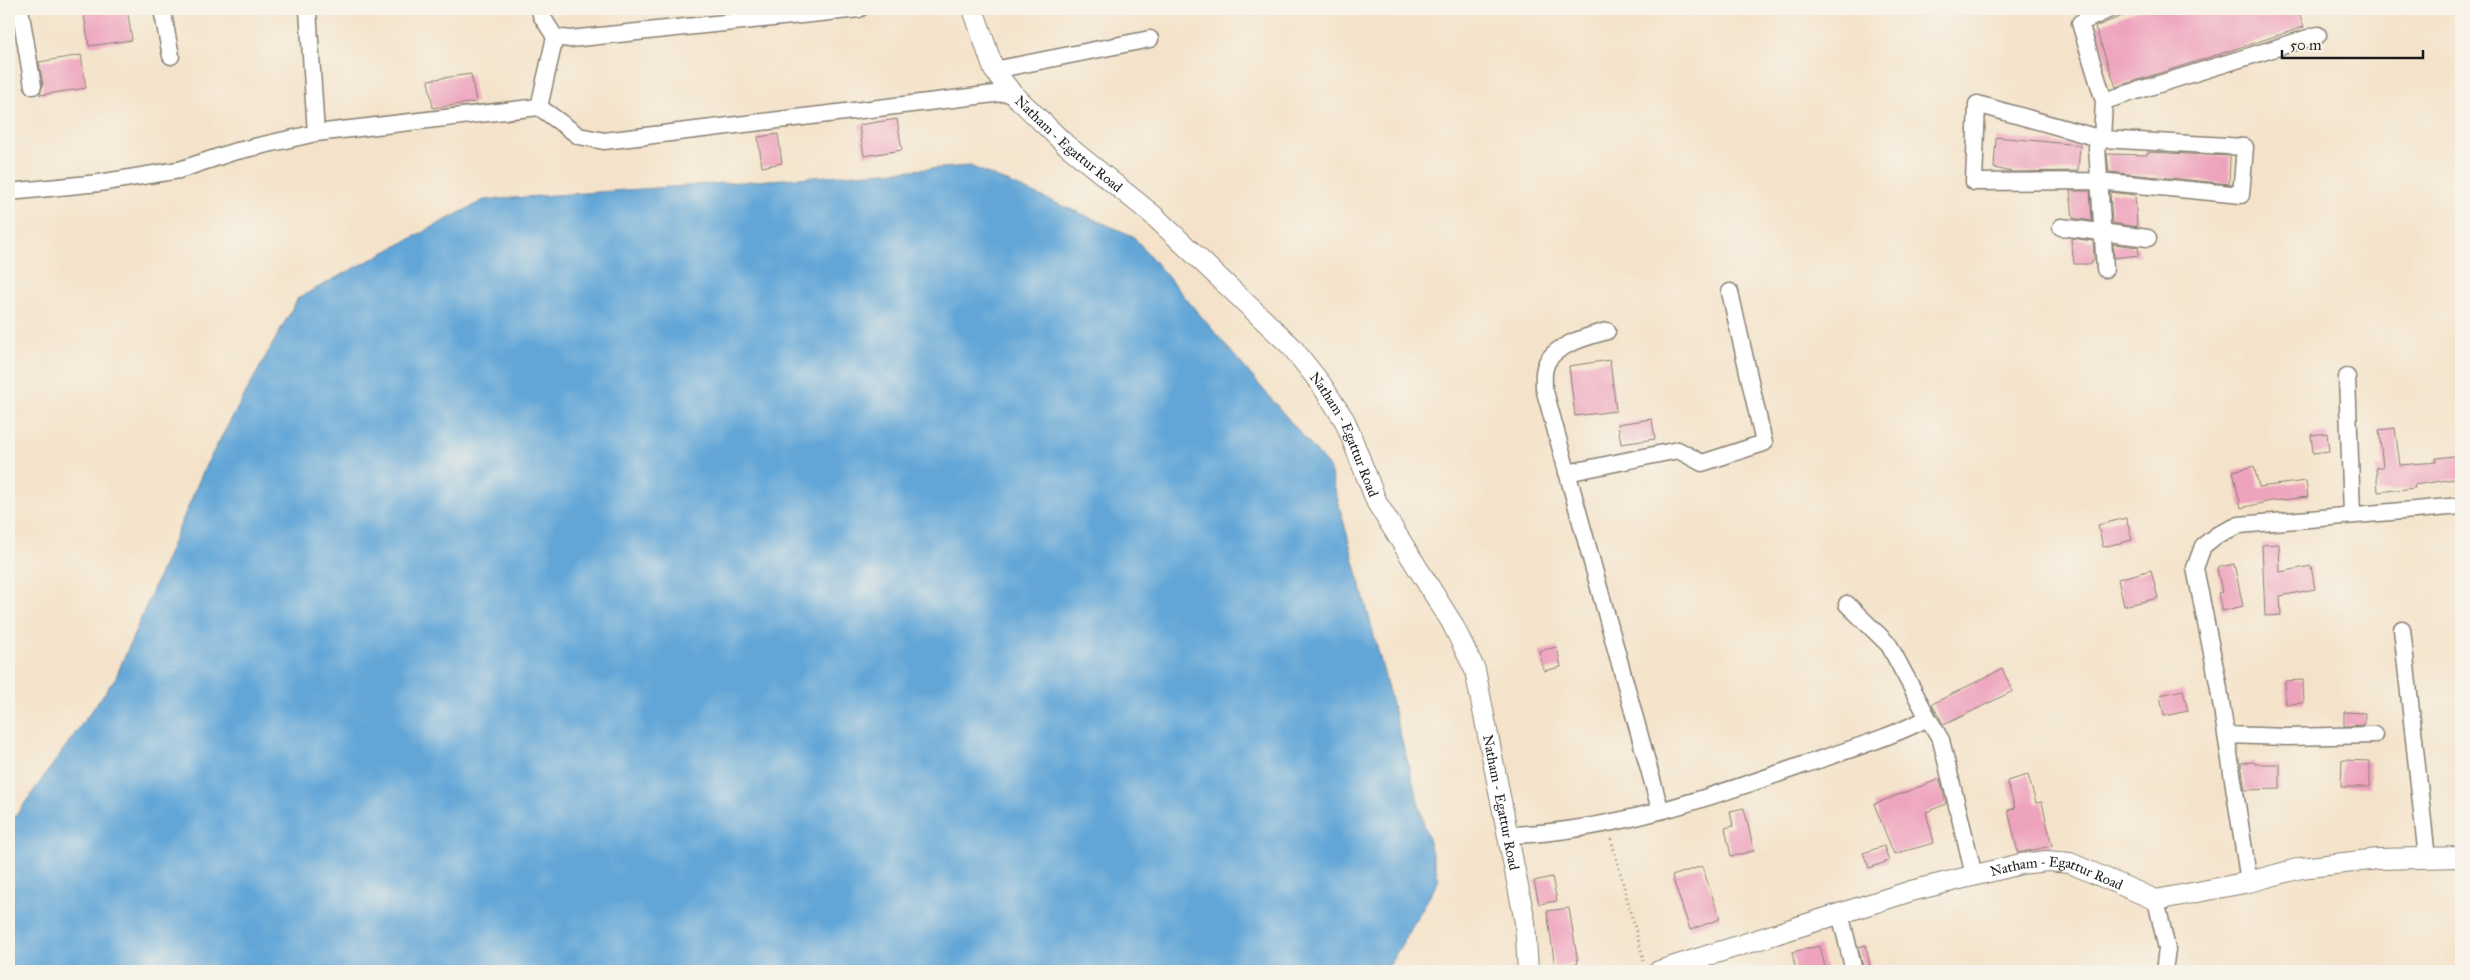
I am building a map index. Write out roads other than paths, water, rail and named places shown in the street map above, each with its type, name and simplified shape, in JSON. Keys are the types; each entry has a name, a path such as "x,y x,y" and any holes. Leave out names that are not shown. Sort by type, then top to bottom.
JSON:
{"street":[{"path":"20,9 33,86"},
{"path":"162,9 171,56"},
{"path":"308,9 316,133"},
{"path":"540,107 556,37 541,15 541,9"},
{"path":"556,37 570,39 858,9"},
{"name":"Natham - Egattur Road","path":"973,9 994,70 1010,92 1065,144 1153,215 1291,346 1321,384 1345,421 1377,503 1452,623 1475,670 1525,922 1528,971"},
{"path":"2105,269 2097,147 2102,138 2104,101 2080,23 2110,9"},
{"path":"2104,101 2318,36"},
{"path":"994,70 1150,39"},
{"path":"9,192 99,183 179,170 233,152 316,133 540,107 579,136 604,141 1010,92"},
{"path":"1977,104 2102,138 2245,146 2242,195 2098,181 1974,182 1977,104"},
{"path":"2061,227 2148,238"},
{"path":"1567,473 1678,450 1702,464 1764,443 1730,292"},
{"path":"1607,331 1574,341 1549,357 1545,367 1544,388 1660,809"},
{"path":"2347,376 2352,514"},
{"path":"2249,882 2226,735 2195,568 2202,546 2217,535 2239,525 2461,506"},
{"path":"1847,604 1889,645 1941,740 1974,876"},
{"path":"2402,629 2427,858"},
{"path":"1509,835 1540,834 1606,823 1733,790 1832,756 1928,718"},
{"path":"2226,735 2374,735"},
{"path":"2164,971 2167,949 2156,900 2249,882 2301,868 2378,860 2461,857"},
{"name":"Natham - Egattur Road","path":"1652,967 1911,891 2038,862 2070,863 2156,900"},
{"path":"1840,913 1854,971"}],"water":[{"path":"970,166 1133,236 1329,467 1439,880 1386,971 9,971 9,825 116,677 205,467 298,298 484,200"}]}
